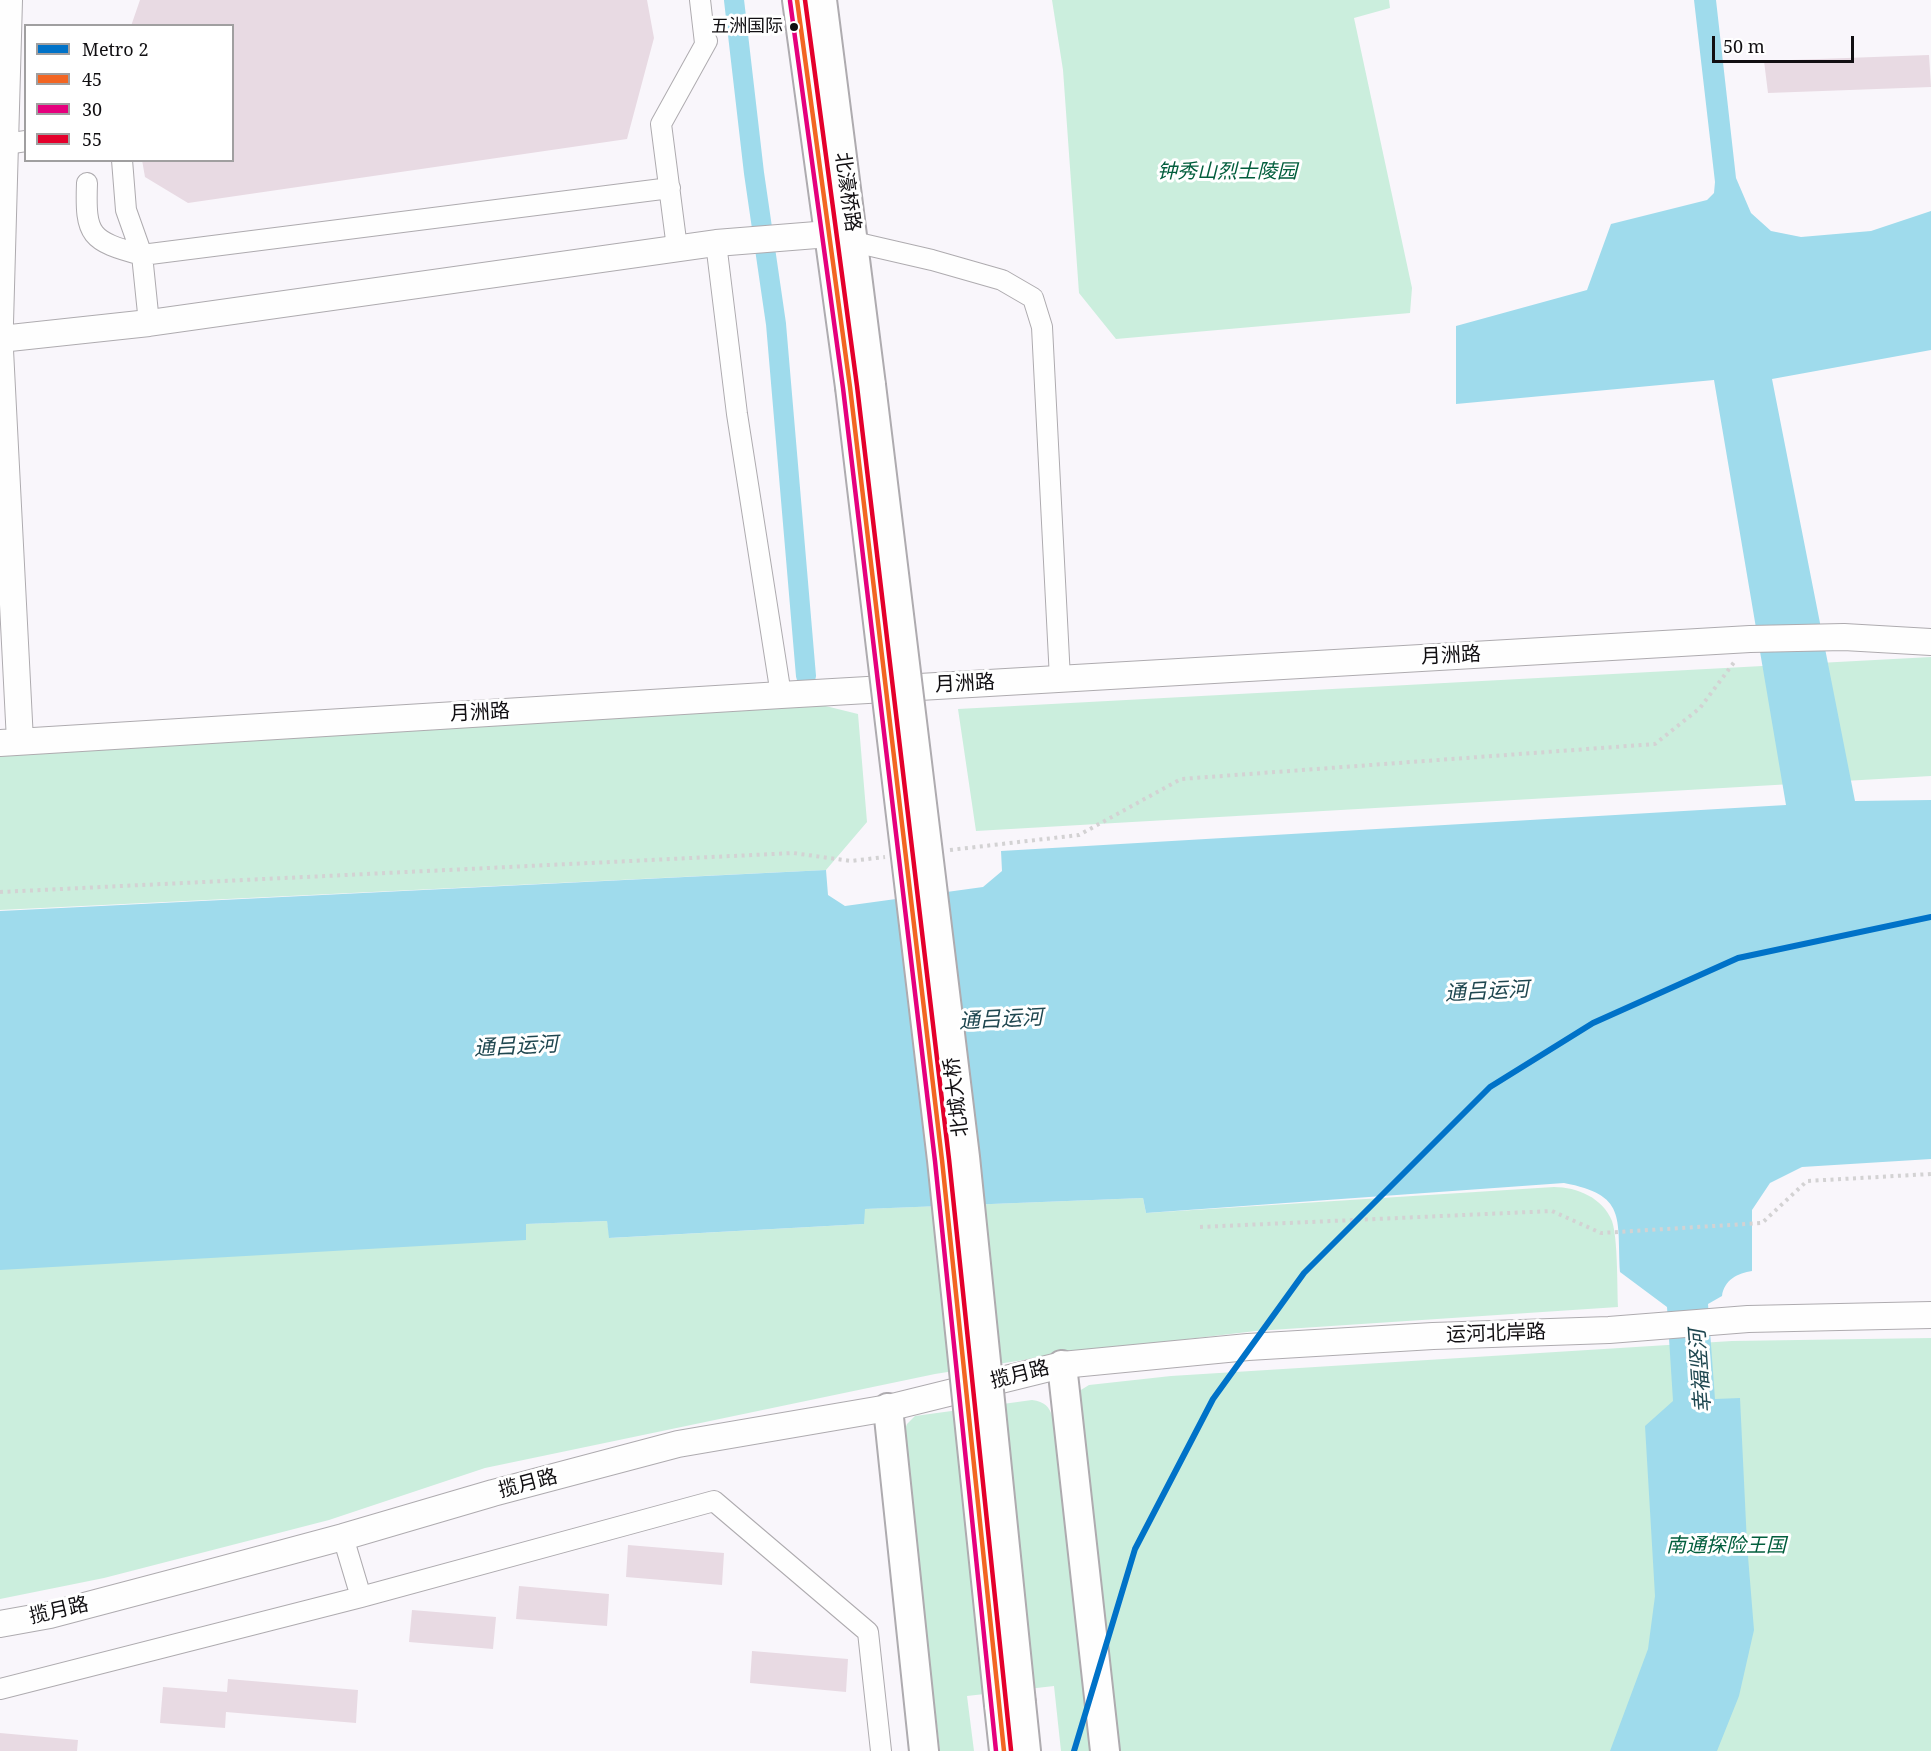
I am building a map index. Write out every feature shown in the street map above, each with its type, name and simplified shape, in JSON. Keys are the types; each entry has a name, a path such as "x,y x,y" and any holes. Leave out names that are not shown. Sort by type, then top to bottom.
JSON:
{"main road":[{"name":"北濠桥路","path":"797,0 842,238"},
{"name":"北濠桥路","path":"822,0 842,238 860,386"},
{"name":"北城大桥","path":"860,386 942,1160 1010,1704"},
{"path":"1062,1365 1105,1751"},
{"path":"888,1408 924,1751"},
{"path":"1004,1751 1010,1704"},
{"path":"1010,1704 1026,1751"}],"street":[{"path":"0,323 16,142 9,0"},
{"path":"676,248 661,124 707,41 705,43 700,0"},
{"path":"122,162 126,210 142,255 149,323"},
{"path":"87,183 85,215 95,237 115,248 142,255 670,188"},
{"path":"0,339 149,323 716,243 842,238 1002,280 1033,298 1042,327 1060,679"},
{"path":"716,243 737,414 781,695"},
{"path":"0,350 10,742"},
{"name":"月洲路","path":"10,742 1750,639 1844,638 1931,642"},
{"name":"运河北岸路","path":"1062,1365 1248,1347 1433,1336 1609,1330 1748,1319 1931,1315"},
{"name":"揽月路","path":"0,1624 50,1615 678,1444 888,1408 1062,1365"},
{"path":"0,1689 361,1597 714,1501 868,1632 881,1751"},
{"path":"343,1537 361,1597"}],"path":[{"path":"1200,1227 1552,1211 1601,1233 1762,1223 1807,1181 1931,1174"}],"green space":[{"name":"钟秀山烈士陵园","path":"1052,0 1389,0 1390,8 1354,18 1412,288 1410,313 1116,339 1079,293 1063,70"},
{"path":"1931,657 1931,776 976,831 958,709"},
{"path":"781,695 858,714 867,822 826,870 0,910 0,743"},
{"path":"1554,1187 1572,1189 1588,1195 1608,1213 1614,1229 1618,1307 1256,1331 1061,1354 935,1374 485,1468 329,1520 104,1578 0,1599 0,1269 526,1239 525,1224 607,1221 610,1238 864,1224 864,1209 1143,1198 1146,1213"},
{"name":"南通探险王国","path":"1931,1338 1931,1751 1113,1751 1076,1393 1089,1385 1171,1376 1732,1341"},
{"path":"1032,1400 1046,1405 1053,1418 1092,1751 1061,1751 1054,1686 967,1696 974,1751 940,1751 903,1434 907,1424 915,1416"}],"water":[{"path":"1694,0 1716,0 1736,178 1751,213 1771,231 1801,237 1871,231 1931,211 1931,350 1772,379 1855,801 1931,800 1931,1159 1802,1167 1770,1183 1752,1210 1752,1271 1732,1278 1723,1290 1722,1296 1708,1304 1715,1399 1740,1398 1747,1544 1754,1630 1739,1696 1717,1751 1610,1751 1648,1649 1655,1596 1645,1426 1673,1401 1667,1307 1620,1272 1618,1223 1614,1211 1609,1202 1599,1194 1584,1188 1564,1183 1146,1213 1143,1198 865,1209 864,1224 609,1238 607,1221 526,1224 526,1240 0,1270 0,911 826,870 828,895 845,906 983,887 1002,871 1001,851 1786,805 1714,380 1456,404 1456,326 1587,290 1611,224 1707,200 1714,193 1715,182"}],"building":[{"path":"140,0 647,0 654,38 627,139 188,203 145,177 142,162 234,162 234,24 132,24"},
{"path":"1929,55 1931,87 1768,93 1764,61"},
{"path":"628,1545 724,1553 722,1585 626,1577"},
{"path":"519,1586 609,1594 607,1626 516,1619"},
{"path":"412,1610 496,1617 493,1649 409,1642"},
{"path":"752,1651 848,1659 846,1692 750,1683"},
{"path":"228,1679 358,1690 356,1723 226,1712 225,1728 160,1723 163,1687 227,1692"},
{"path":"0,1733 78,1740 77,1751 0,1751"}],"waterway":[{"path":"734,0 754,173 776,324 806,676"}],"metro line":[{"name":"2","path":"1074,1751 1135,1549 1213,1399 1304,1273 1490,1087 1593,1023 1738,958 1931,917"}],"transit line":[{"name":"45","path":"797,0 850,387 942,1160 1004,1751"},
{"name":"55","path":"805,0 857,386 949,1159 1011,1750"},
{"name":"30","path":"790,1 843,388 935,1161 996,1751"}],"place":[{"name":"五洲国际","path":"794,27"}],"water label":[{"name":"通吕运河","path":"1487,992"},
{"name":"通吕运河","path":"1001,1020"},
{"name":"通吕运河","path":"516,1047"},
{"name":"幸福竖河","path":"1701,1371"}]}
